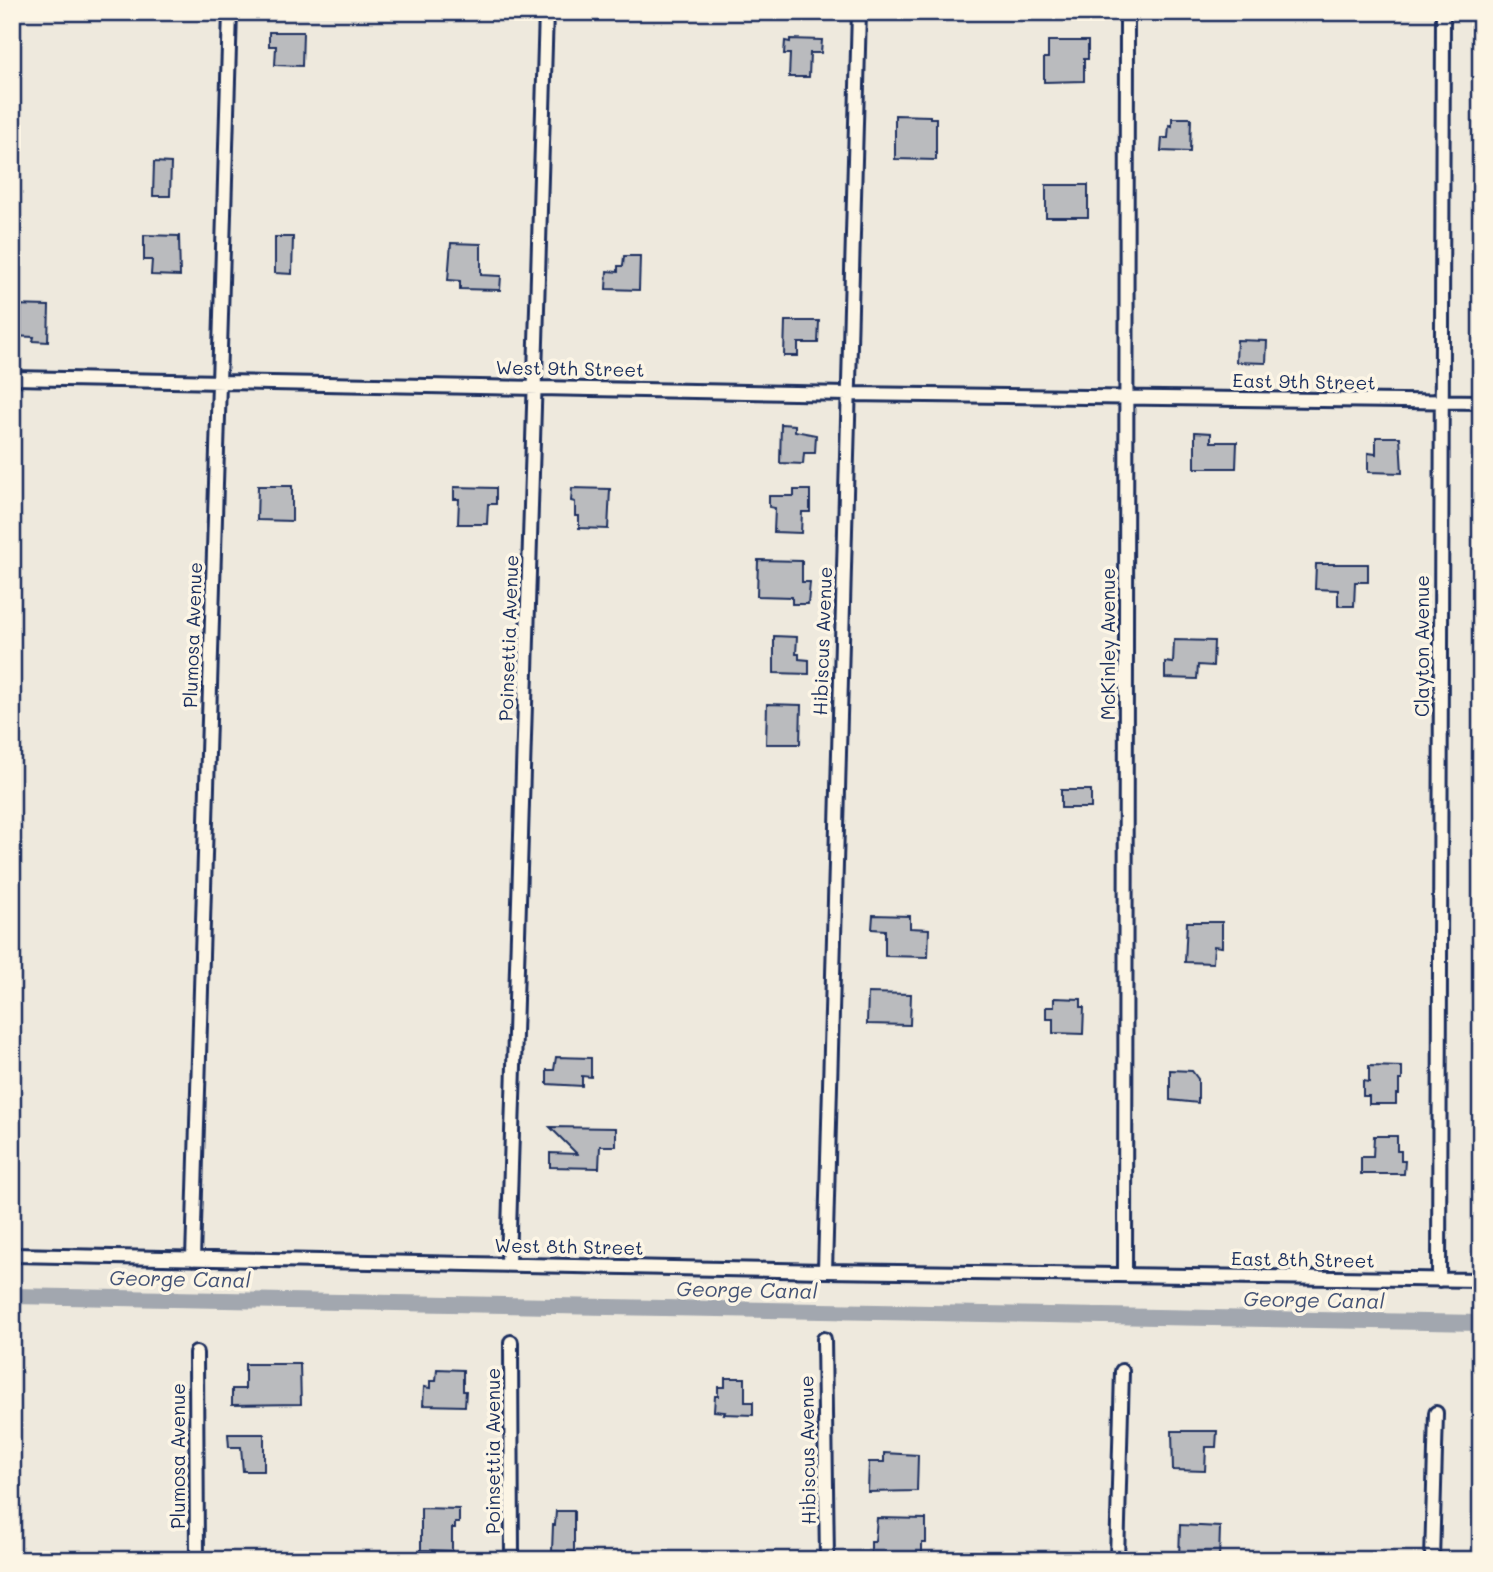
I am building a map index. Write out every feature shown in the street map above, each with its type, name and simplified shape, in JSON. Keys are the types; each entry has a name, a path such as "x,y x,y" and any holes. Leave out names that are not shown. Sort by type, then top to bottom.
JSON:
{"street":[{"name":"Plumosa Avenue","path":"193,1259 230,12"},
{"name":"Poinsettia Avenue","path":"508,1264 546,12"},
{"name":"Hibiscus Avenue","path":"825,1271 859,12"},
{"name":"McKinley Avenue","path":"1125,1275 1127,12"},
{"name":"Clayton Avenue","path":"1439,1280 1443,12"},
{"name":"West 9th Street","path":"12,378 1126,398"},
{"name":"East 9th Street","path":"1126,398 1481,402"},
{"name":"West 8th Street","path":"12,1255 1125,1275"},
{"name":"East 8th Street","path":"1125,1275 1481,1280"},
{"name":"Hibiscus Avenue","path":"824,1339 827,1560"},
{"name":"Poinsettia Avenue","path":"511,1342 512,1560"},
{"name":"Plumosa Avenue","path":"196,1353 197,1560"},
{"path":"1116,1560 1122,1371"},
{"path":"1432,1560 1436,1413"}],"building":[{"path":"269,32 303,32 302,66 275,65 276,46 269,46"},
{"path":"790,39 822,40 821,53 810,53 809,77 789,77 790,54 784,54 785,41 790,42"},
{"path":"1048,41 1088,41 1088,59 1084,59 1084,81 1044,82 1044,58 1048,58"},
{"path":"895,115 936,118 936,160 895,159"},
{"path":"1172,118 1191,118 1190,152 1161,151 1162,138 1168,138"},
{"path":"154,162 171,163 170,196 153,196"},
{"path":"1046,185 1088,185 1088,217 1046,217"},
{"path":"144,235 179,236 180,276 151,275 152,260 144,260"},
{"path":"275,237 293,237 292,274 275,273"},
{"path":"451,243 481,244 481,275 501,276 500,290 460,289 460,281 448,280"},
{"path":"624,256 640,256 639,290 606,289 607,271 618,272 618,266 623,266"},
{"path":"12,305 49,306 48,342 33,341 34,337 12,336"},
{"path":"785,321 819,321 818,343 798,343 798,356 784,356"},
{"path":"1237,340 1267,341 1266,363 1236,362"},
{"path":"781,424 795,425 795,431 816,435 815,453 804,453 803,464 780,463"},
{"path":"1195,432 1211,433 1211,442 1237,442 1236,468 1195,468"},
{"path":"1376,437 1400,437 1402,473 1368,472 1368,453 1376,454"},
{"path":"258,486 292,486 292,521 257,520"},
{"path":"454,487 496,488 496,504 488,504 487,524 458,524 459,499 454,499"},
{"path":"572,488 610,489 608,529 579,528 579,516 575,516 575,502 571,501"},
{"path":"794,490 810,490 810,512 802,512 801,533 774,532 775,508 769,507 769,496 794,496"},
{"path":"758,560 802,561 802,582 810,582 808,604 792,604 792,597 757,596"},
{"path":"1316,564 1368,564 1368,582 1355,582 1354,606 1338,606 1338,590 1315,589"},
{"path":"774,636 797,637 796,654 799,654 799,659 809,660 809,674 774,673"},
{"path":"1174,640 1214,641 1213,666 1198,665 1197,679 1165,678 1165,662 1173,663"},
{"path":"767,704 801,705 800,744 766,744"},
{"path":"1061,790 1091,790 1091,808 1061,808"},
{"path":"873,915 910,916 910,928 929,929 928,957 885,956 885,930 872,929"},
{"path":"1187,922 1222,922 1222,947 1214,946 1213,963 1185,962"},
{"path":"868,993 911,994 910,1025 867,1024"},
{"path":"1054,998 1081,999 1081,1007 1084,1007 1083,1034 1053,1033 1053,1019 1046,1019 1046,1007 1054,1007"},
{"path":"556,1057 591,1058 591,1077 582,1076 582,1086 547,1084 547,1070 554,1070"},
{"path":"1369,1066 1402,1067 1396,1104 1369,1104 1369,1096 1363,1096 1363,1081 1369,1082"},
{"path":"1170,1070 1192,1071 1198,1079 1198,1103 1170,1100"},
{"path":"550,1127 616,1128 616,1146 600,1146 599,1168 550,1167 550,1153 577,1154"},
{"path":"1374,1136 1397,1136 1397,1151 1401,1151 1401,1161 1405,1161 1404,1174 1361,1174 1361,1157 1373,1157"},
{"path":"245,1364 300,1364 301,1404 232,1405 232,1389 245,1389"},
{"path":"437,1369 463,1370 465,1406 423,1405 424,1387 430,1388 430,1381 436,1381"},
{"path":"725,1378 745,1378 745,1402 753,1402 753,1415 714,1411 718,1387 725,1387"},
{"path":"1172,1431 1217,1431 1216,1447 1206,1447 1205,1471 1173,1470"},
{"path":"228,1434 264,1434 264,1471 243,1471 241,1447 229,1447"},
{"path":"884,1453 918,1455 917,1491 868,1492 869,1462 884,1462"},
{"path":"421,1508 459,1509 459,1523 455,1523 455,1528 452,1528 452,1551 421,1550"},
{"path":"556,1511 574,1511 574,1552 552,1551"},
{"path":"877,1518 926,1519 926,1543 922,1543 922,1559 871,1558 871,1542 875,1542"},
{"path":"1180,1525 1220,1527 1219,1560 1179,1560"}],"waterway":[{"name":"George Canal","path":"12,1296 1481,1323"}]}
